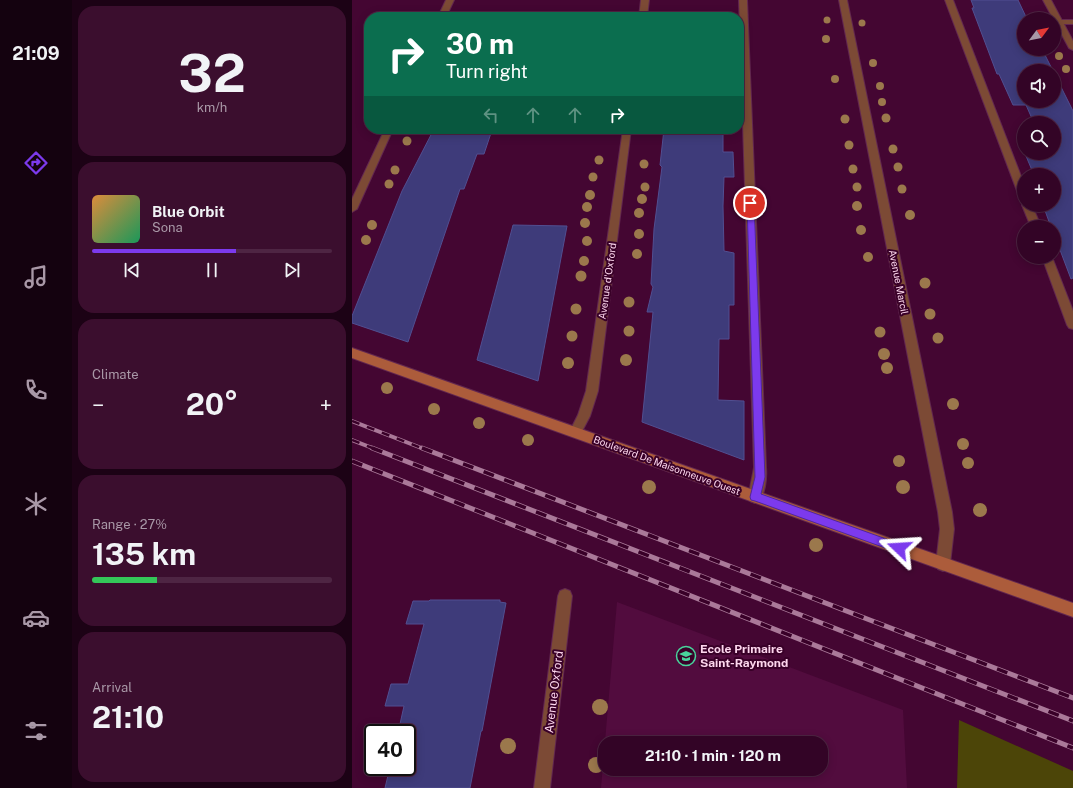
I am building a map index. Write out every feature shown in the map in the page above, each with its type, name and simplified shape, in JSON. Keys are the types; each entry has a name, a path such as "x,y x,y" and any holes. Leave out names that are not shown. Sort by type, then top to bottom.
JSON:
{"street":[{"path":"444,12 450,0"},
{"path":"644,12 645,0"},
{"path":"743,0 743,12"},
{"name":"Avenue Marcil","path":"843,0 945,512 948,529 943,564"},
{"path":"949,0 1017,178"},
{"path":"1047,0 1053,12"},
{"path":"1061,22 1073,22"},
{"path":"744,27 760,467 760,477 755,497"},
{"path":"1061,27 1073,48"},
{"path":"352,209 387,134"},
{"name":"Avenue d'Oxford","path":"576,431 584,416 592,391 626,134"},
{"path":"1050,264 1073,325"},
{"name":"Boulevard De Maisonneuve Ouest","path":"352,353 576,431 755,497 1073,610"},
{"name":"Avenue Oxford","path":"542,788 565,596"}],"shaded area":[{"name":"Ecole Primaire Saint-Raymond","path":"617,602 903,710 907,788 601,788 602,776 828,776 828,736 605,736"},
{"path":"959,720 1073,771 1073,788 957,788"}],"building":[{"path":"971,0 1018,0 1024,12 1017,12 1017,56 1046,56 1050,64 1017,64 1017,105 1013,105 999,74 997,74 972,8 974,8"},
{"path":"1061,87 1073,111 1073,278 1071,279 1061,253 1061,220 1048,220 1046,212 1061,212 1061,168 1031,168 1028,160 1061,160 1061,116 1031,116 1027,108 1061,108"},
{"path":"431,134 491,134 484,154 477,154 464,189 460,189 408,342 352,323 352,316 402,191"},
{"path":"663,134 723,134 723,152 733,152 734,177 724,177 723,206 724,251 734,253 734,305 729,305 729,339 719,339 718,400 744,401 744,460 642,422 653,312 647,312 653,287 651,284 654,229 662,167 660,165"},
{"path":"513,225 567,226 538,381 477,360"},
{"path":"500,600 500,602 506,603 470,788 385,788 388,776 416,776 416,724 400,724 404,706 385,706 391,684 408,684 424,624 406,624 413,601"}],"railway":[{"path":"352,421 424,449"},
{"path":"352,440 375,449"},
{"path":"372,448 1073,721"},
{"path":"422,448 1073,698"},
{"path":"352,461 1073,748"}],"place":[{"name":"Ecole Primaire Saint-Raymond","path":"686,656"}],"route":[{"path":"750,203 760,477 755,497 899,548"}]}
